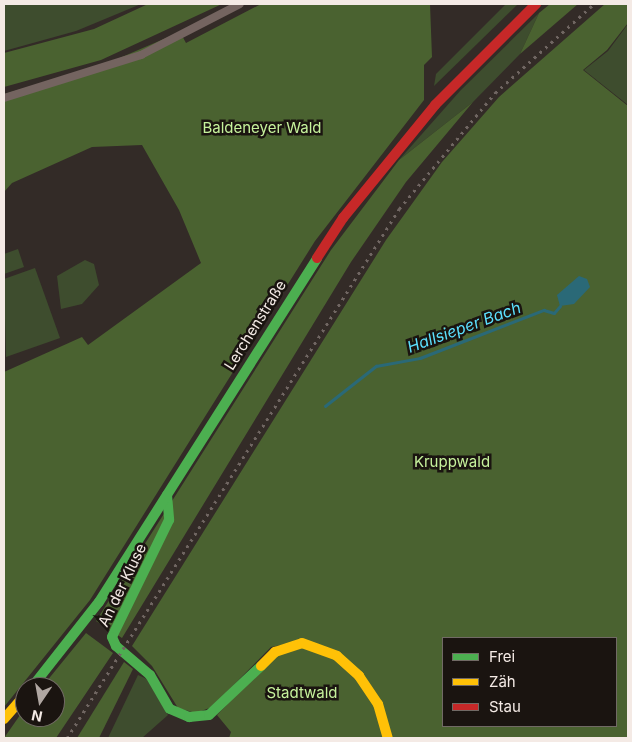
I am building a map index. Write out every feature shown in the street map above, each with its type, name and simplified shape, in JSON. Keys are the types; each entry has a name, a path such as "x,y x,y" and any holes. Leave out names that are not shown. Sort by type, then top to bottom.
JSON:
{"main road":[{"name":"Lerchenstraße","path":"40,677 99,602 168,495 307,270 376,174 435,105 536,4"},
{"name":"An der Kluse","path":"168,495 169,520 163,536 112,637 116,646 150,675 170,709 189,718 209,715 274,652 294,643 321,647 359,676 378,704 388,738"},
{"path":"4,719 15,706"}],"street":[{"path":"4,98 141,55 240,4"}],"green space":[{"path":"4,4 141,4 76,31 4,51"},
{"path":"148,4 222,4 101,60 4,87 4,53 94,29"},
{"name":"Baldeneyer Wald","path":"261,4 430,4 432,57 424,65 424,100 315,241 90,600 28,677 15,677 15,693 4,707 4,372 82,337 88,345 201,263 179,210 142,145 92,147 12,183 4,192 4,94 101,66 180,32 186,43"},
{"path":"506,4 518,4 434,86 436,74"},
{"path":"550,4 578,4 520,54 539,13"},
{"name":"Kruppwald","path":"605,4 628,4 628,23 607,50 583,70 628,106 628,738 390,738 362,674 302,641 271,647 212,707 196,713 178,708 152,666 132,646 386,240 442,162 499,97"},
{"path":"539,13 520,54 473,102 399,160 460,91"},
{"path":"628,24 628,105 584,70 608,51"},
{"path":"473,102 406,182 351,262 122,638 96,621 331,250 399,160"},
{"path":"18,249 24,267 4,274 4,254"},
{"path":"85,260 94,264 99,285 82,304 61,309 57,276"},
{"path":"35,268 60,338 6,357 4,279"},
{"path":"86,633 113,653 65,725 65,677 50,677"},
{"name":"Stadtwald","path":"302,646 334,657 348,670 370,696 385,738 229,738 231,732 217,715 277,653"},
{"path":"124,662 133,669 99,738 77,738"},
{"path":"138,675 147,679 168,715 142,738 108,738"},
{"path":"15,722 15,727 63,727 56,738 4,738"}],"water":[{"path":"579,276 587,279 590,287 574,304 560,306 557,295"}],"waterway":[{"name":"Hallsieper Bach","path":"325,406 376,366 420,358 544,310 554,313 560,306"}],"railway":[{"path":"67,738 399,209 495,93 594,4"}],"traffic: fast":[{"path":"40,677 99,602 317,258"},
{"path":"167,495 169,520 112,637 116,646 150,675 170,709 189,717 209,715 261,666"}],"traffic: slow":[{"path":"261,666 275,652 302,643 337,656 359,676 378,704 388,738"},
{"path":"4,719 15,706"}],"traffic: jam":[{"path":"317,258 343,218 435,105 536,4"}]}
